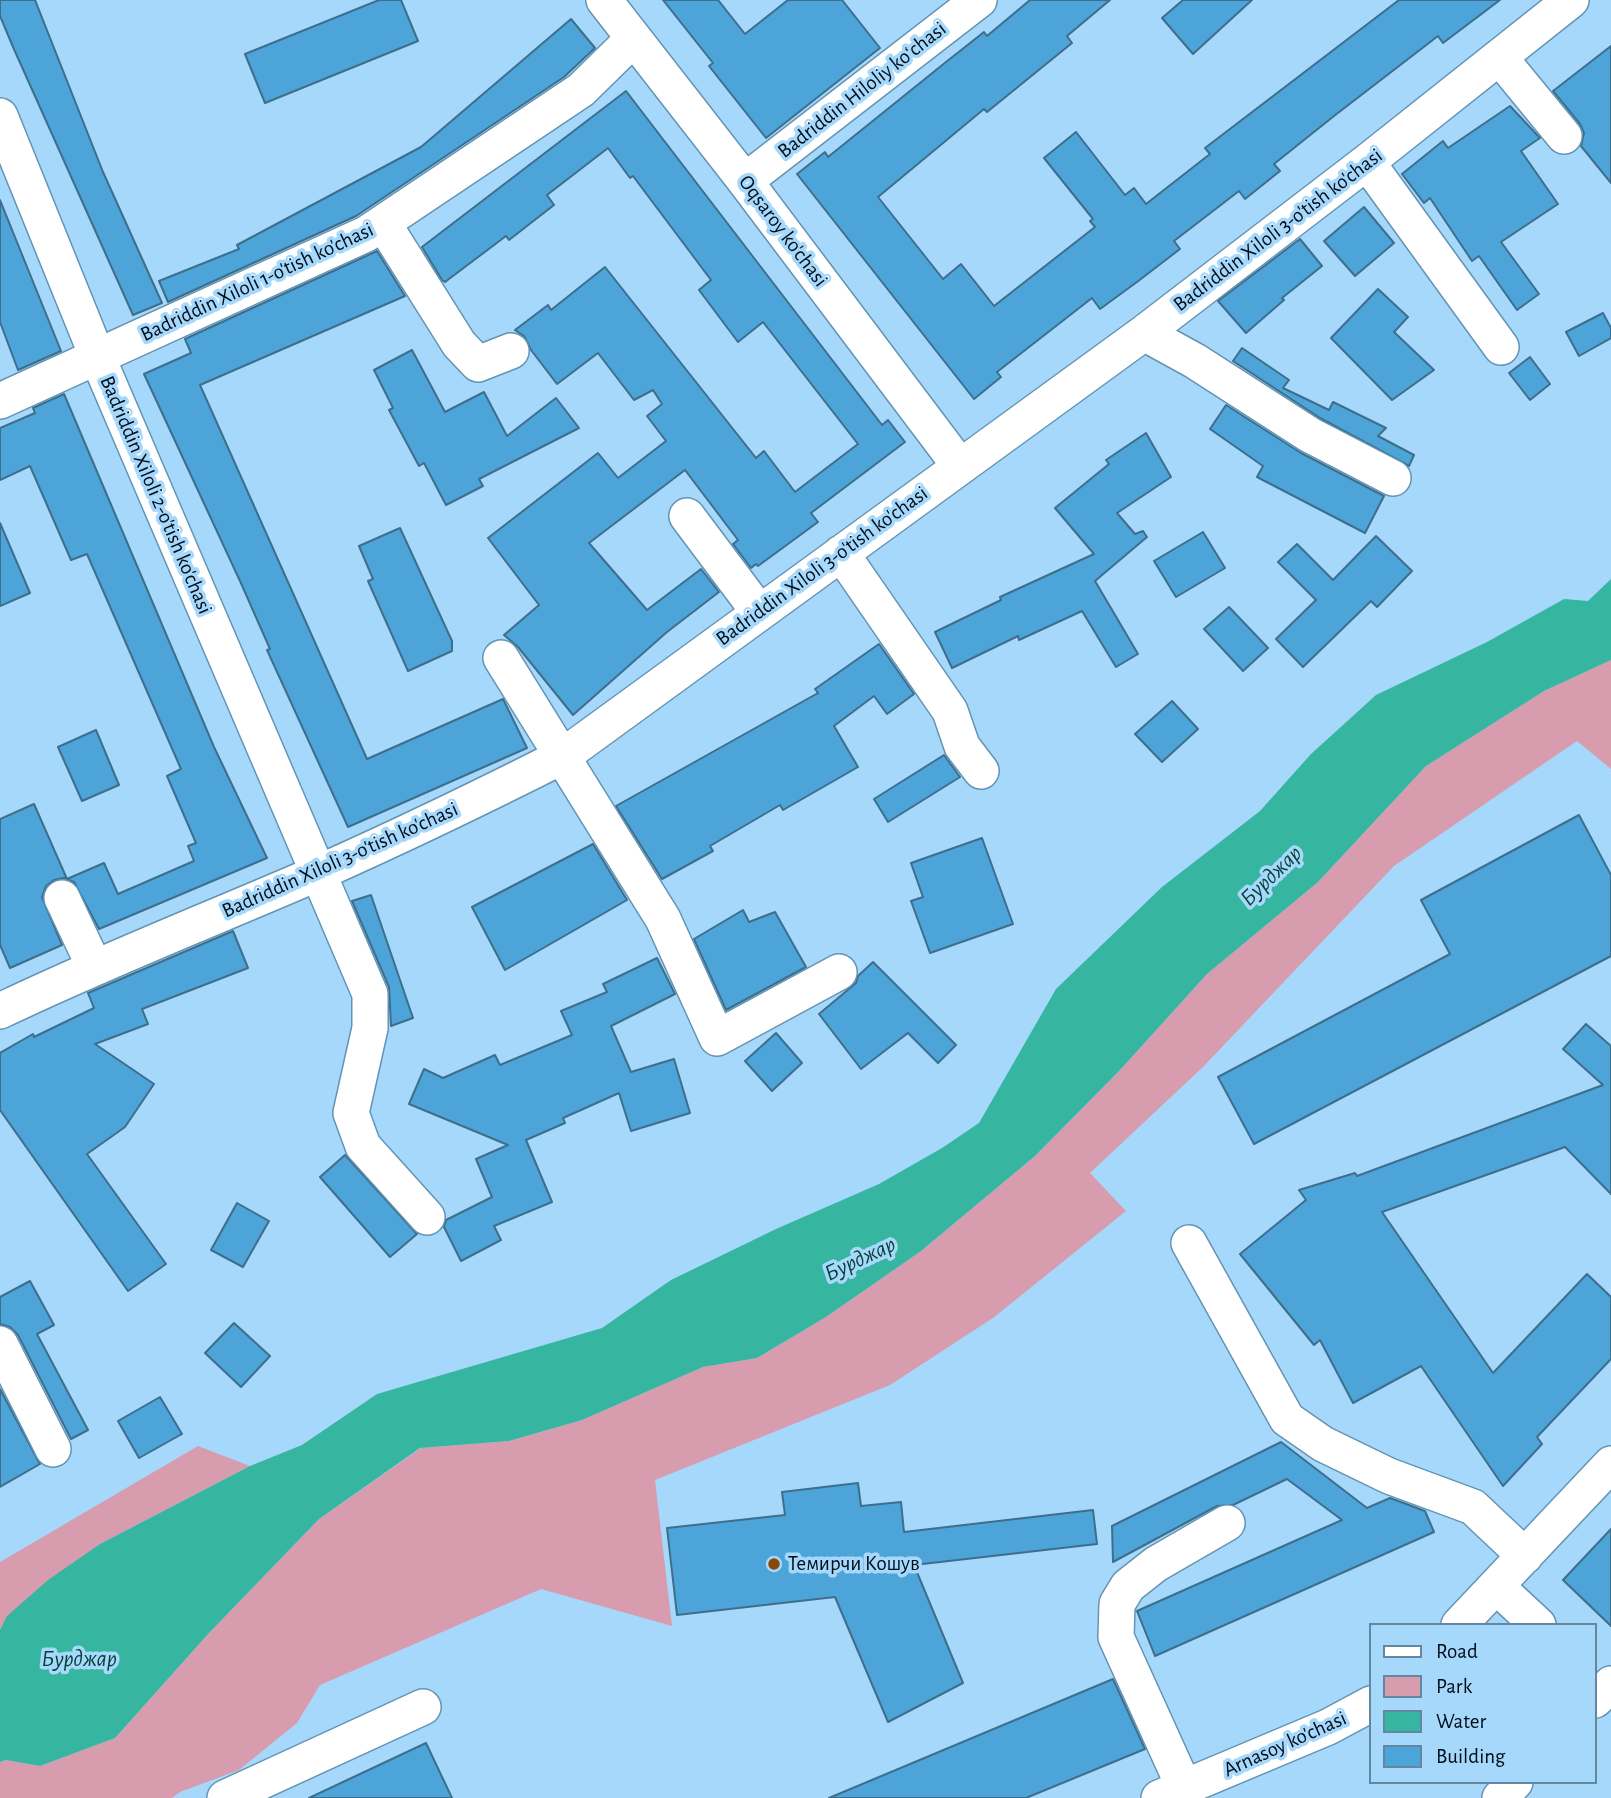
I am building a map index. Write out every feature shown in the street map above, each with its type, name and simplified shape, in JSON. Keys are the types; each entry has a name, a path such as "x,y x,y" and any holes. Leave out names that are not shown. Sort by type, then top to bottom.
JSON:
{"street":[{"name":"Oqsaroy ko'chasi","path":"604,0 746,181 959,465"},
{"name":"Badriddin Hiloliy koʻchasi","path":"746,181 979,0"},
{"name":"Badriddin Xiloli 3-o'tish ko'chasi","path":"0,1011 94,966 317,873 460,808 563,756 959,465 1144,333 1367,162 1571,0"},
{"name":"Badriddin Xiloli 1-o'tish ko'chasi","path":"0,401 366,234 581,90 633,38"},
{"path":"1500,58 1564,136"},
{"name":"Badriddin Xiloli 2-o'tish ko'chasi","path":"0,116 97,356 370,994 370,1028 351,1113 356,1133 363,1146 427,1217"},
{"path":"1367,162 1501,347"},
{"path":"383,223 459,344 478,364 511,351"},
{"path":"1144,333 1195,361 1310,435 1393,478"},
{"path":"687,516 759,612"},
{"path":"841,553 950,711 962,746 981,771"},
{"path":"501,658 663,919 717,1038 839,972"},
{"path":"62,898 94,966"},
{"path":"1189,1243 1287,1419 1323,1444 1389,1476 1473,1507 1525,1556"},
{"path":"0,1344 53,1449"},
{"path":"1461,1623 1611,1464"},
{"path":"1171,1792 1116,1637 1117,1604 1128,1586 1156,1564 1227,1523"},
{"path":"1496,1586 1536,1623"},
{"name":"Arnasoy ko'chasi","path":"1171,1792 1328,1727 1370,1705"},
{"path":"225,1798 285,1784 423,1707"},
{"path":"1500,1798 1514,1784"}],"green space":[{"path":"1611,660 1611,769 1577,741 1394,866 1203,1067 1090,1173 1126,1211 993,1318 890,1385 655,1480 672,1626 541,1589 320,1685 297,1723 239,1770 180,1792 172,1798 0,1798 0,1762 6,1760 40,1766 115,1738 209,1633 319,1519 421,1448 509,1441 582,1420 703,1367 757,1358 826,1317 921,1251 1035,1156 1120,1070 1207,974 1318,882 1426,766 1544,691"},
{"path":"198,1446 250,1466 100,1544 0,1630 0,1562"}],"water":[{"name":"Бурджар","path":"1611,579 1611,660 1544,691 1426,766 1318,882 1207,974 1120,1070 1035,1156 921,1251 826,1317 757,1358 703,1367 582,1420 509,1441 420,1448 319,1519 209,1633 115,1738 40,1766 6,1760 0,1762 0,1630 7,1616 48,1580 100,1544 250,1466 302,1445 377,1394 602,1328 671,1280 776,1229 879,1184 942,1148 979,1123 1056,989 1162,887 1260,811 1311,754 1376,695 1487,642 1564,599 1588,601"}],"building":[{"path":"0,0 35,0 103,172 162,303 133,315 13,47 0,16"},
{"path":"379,0 401,0 418,41 265,103 245,54"},
{"path":"663,0 718,0 745,34 788,0 842,0 880,48 766,138 709,66 713,63"},
{"path":"1030,0 1110,0 1067,36 1072,43 987,112 984,109 878,197 943,279 961,264 994,306 1095,227 1090,221 1093,219 1044,158 1076,132 1125,195 1134,188 1146,204 1210,154 1205,148 1399,0 1500,0 1443,43 1438,36 1334,116 1274,164 1280,171 1245,199 1239,191 1174,241 1180,249 1137,282 1100,309 1092,298 997,372 1001,377 974,399 797,174 825,152 828,157 984,32 987,36"},
{"path":"1183,0 1252,0 1193,54 1162,18"},
{"path":"571,19 595,48 564,77 356,216 168,302 159,281 239,249 237,245 421,147"},
{"path":"1611,46 1611,183 1581,146 1584,133 1580,124 1553,91"},
{"path":"626,91 882,425 888,420 905,442 811,513 818,522 758,566 756,564 751,568 733,544 738,540 685,470 589,543 647,610 701,569 719,592 667,632 573,715 518,647 504,635 539,605 488,538 598,453 618,478 666,441 647,416 662,404 653,390 634,400 598,353 557,384 531,350 524,336 515,330 548,305 551,310 605,267 756,458 764,451 795,492 858,444 763,322 738,342 699,290 711,280 633,176 630,178 608,148 547,195 554,205 509,240 506,236 445,282 442,280 422,247"},
{"path":"1510,106 1540,138 1521,151 1558,204 1501,242 1539,294 1517,310 1479,256 1472,261 1430,198 1424,203 1402,174 1443,141 1448,148"},
{"path":"0,200 61,351 18,370 0,322"},
{"path":"1364,207 1394,243 1355,276 1324,241"},
{"path":"1300,239 1322,266 1282,298 1284,300 1246,333 1218,301"},
{"path":"377,251 405,296 200,385 367,759 503,699 527,748 348,827 267,650 270,649 240,581 144,374 191,353 185,339"},
{"path":"1378,289 1408,317 1394,332 1434,370 1392,400 1331,338"},
{"path":"1603,313 1611,328 1611,338 1579,356 1566,332"},
{"path":"1242,348 1289,380 1283,388 1329,410 1333,402 1386,428 1378,436 1414,455 1409,466 1320,418 1233,361"},
{"path":"412,350 445,412 484,392 507,436 556,398 579,428 479,479 483,486 446,505 424,463 419,466 389,410 393,408 374,370"},
{"path":"1530,357 1550,384 1530,400 1509,373"},
{"path":"64,394 214,747 267,858 99,929 74,882 64,878 54,880 46,886 42,897 62,945 10,968 0,945 0,819 34,804 67,879 104,863 118,894 194,861 188,846 196,843 167,776 181,769 87,554 71,560 30,466 0,480 0,428 35,413 33,408"},
{"path":"1226,405 1301,453 1384,496 1365,533 1257,477 1263,466 1210,429"},
{"path":"1146,433 1171,477 1117,513 1135,534 1143,531 1147,537 1095,581 1138,654 1116,667 1082,611 1019,640 1018,636 952,668 935,632 1001,600 1000,597 1094,554 1055,508 1109,464 1106,460"},
{"path":"0,523 30,593 0,606"},
{"path":"400,528 452,641 452,651 408,671 368,581 373,579 359,546"},
{"path":"1203,532 1225,568 1176,597 1154,561"},
{"path":"1376,536 1412,571 1377,607 1371,601 1303,667 1276,639 1316,600 1278,562 1297,544 1333,580"},
{"path":"1229,607 1268,648 1243,671 1204,629"},
{"path":"879,644 914,694 887,714 874,696 834,726 858,767 783,810 780,805 710,846 713,851 662,879 616,806 818,693 815,689"},
{"path":"1172,701 1198,729 1162,762 1135,734"},
{"path":"96,730 119,785 82,801 58,747"},
{"path":"944,755 960,777 888,822 874,799"},
{"path":"1579,815 1611,875 1611,956 1254,1144 1218,1077 1450,954 1421,900"},
{"path":"982,838 1013,924 930,953 911,901 923,897 911,863"},
{"path":"593,844 627,900 505,970 472,907"},
{"path":"371,895 413,1018 391,1026 389,987 352,901"},
{"path":"743,910 749,922 775,912 806,967 726,1010 694,939"},
{"path":"233,931 248,968 142,1009 148,1024 95,1044 154,1084 125,1127 87,1154 166,1264 128,1291 0,1110 0,1053 33,1034 34,1037 94,1008 88,993"},
{"path":"657,958 675,994 611,1026 631,1072 674,1059 690,1113 631,1131 619,1093 563,1118 565,1123 526,1140 552,1202 494,1226 501,1240 461,1261 444,1227 446,1220 492,1197 476,1159 508,1145 409,1104 424,1069 443,1078 495,1055 500,1065 572,1035 561,1011 607,992 603,984"},
{"path":"873,962 956,1045 938,1063 908,1033 861,1069 819,1014 856,983 858,976"},
{"path":"1586,1024 1611,1046 1611,1194 1565,1147 1382,1212 1493,1373 1587,1274 1611,1297 1611,1359 1537,1437 1542,1444 1503,1486 1421,1366 1353,1403 1320,1340 1314,1345 1240,1254 1306,1200 1299,1190 1355,1173 1357,1176 1603,1085 1563,1049"},
{"path":"776,1033 802,1063 772,1091 745,1061"},
{"path":"345,1155 417,1234 390,1257 320,1177"},
{"path":"237,1203 269,1221 243,1267 211,1250"},
{"path":"30,1281 54,1325 37,1334 88,1430 71,1439 18,1335 10,1327 0,1324 0,1297"},
{"path":"234,1323 270,1356 241,1387 205,1353"},
{"path":"0,1389 40,1464 0,1487"},
{"path":"160,1397 182,1434 139,1458 118,1421"},
{"path":"1281,1442 1367,1508 1390,1498 1425,1511 1434,1532 1155,1656 1137,1611 1342,1520 1287,1479 1233,1505 1217,1506 1113,1562 1112,1526"},
{"path":"858,1483 861,1506 901,1502 904,1532 1093,1510 1097,1544 914,1565 963,1683 888,1722 835,1597 677,1615 667,1528 785,1515 782,1492"},
{"path":"1611,1529 1611,1626 1563,1580"},
{"path":"1113,1679 1145,1749 1026,1798 829,1798"},
{"path":"426,1743 452,1798 309,1798"}],"place":[{"name":"Темирчи Кошув","path":"774,1564"}]}
